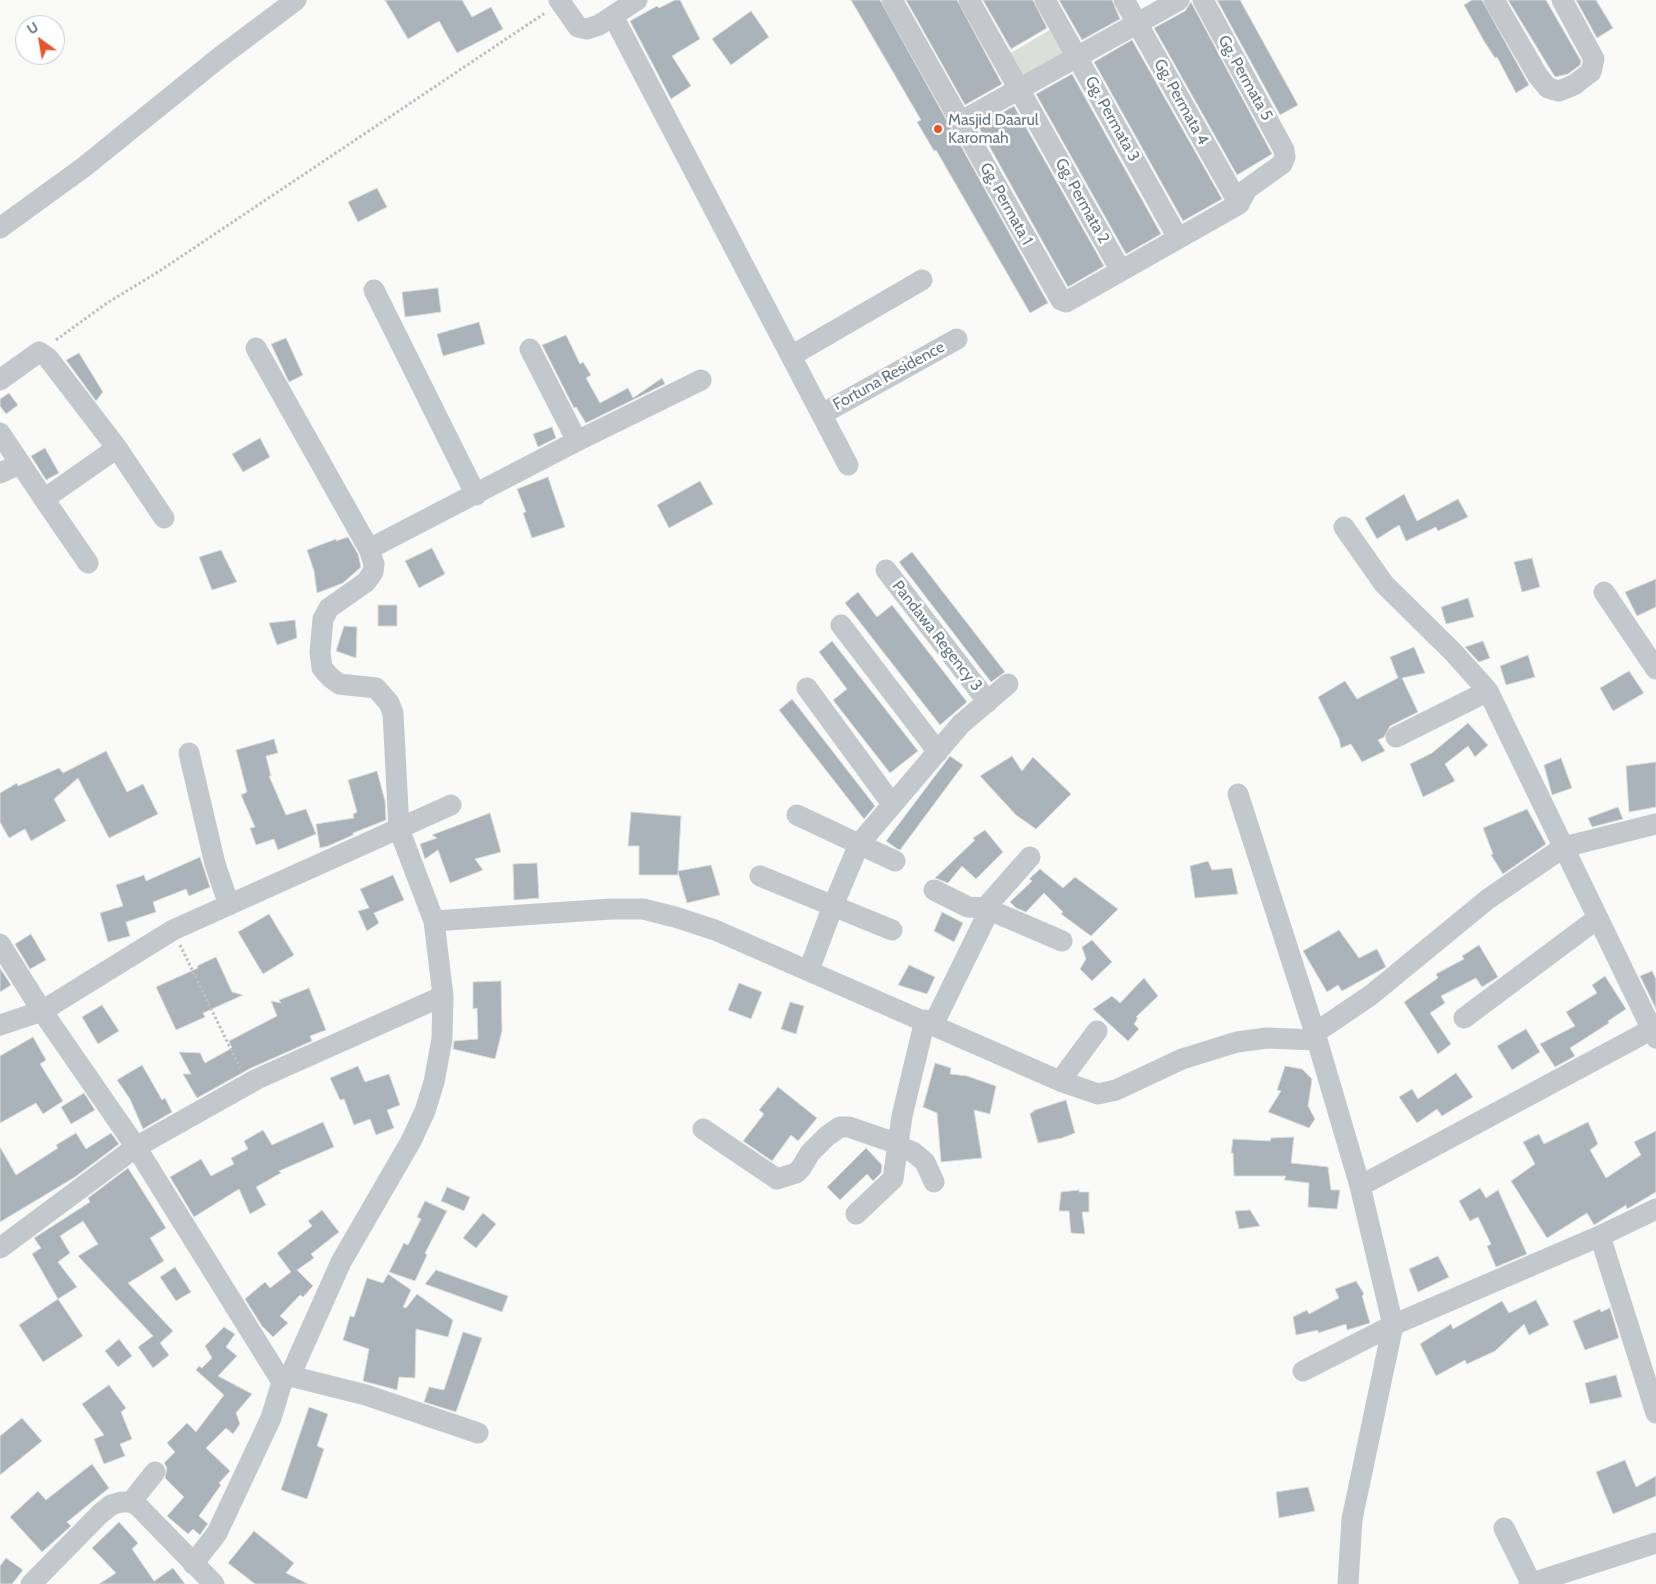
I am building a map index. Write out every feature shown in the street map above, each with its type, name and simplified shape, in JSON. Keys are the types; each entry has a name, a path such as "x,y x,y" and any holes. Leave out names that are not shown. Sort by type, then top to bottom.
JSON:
{"street":[{"path":"0,228 84,167 227,51 296,0"},
{"path":"560,1 578,26 587,29 613,16 637,0"},
{"name":"Gg. Permata 1","path":"892,0 1063,302 1121,271"},
{"name":"Gg. Permata 2","path":"969,0 1121,271"},
{"name":"Gg. Permata 3","path":"1045,0 1178,238"},
{"name":"Gg. Permata 4","path":"1124,0 1239,204"},
{"path":"960,122 1178,0"},
{"name":"Gg. Permata 5","path":"1203,0 1284,150 1285,158 1282,164 1247,189 1239,204"},
{"path":"1494,0 1538,76 1548,88 1559,91 1574,85 1591,72 1594,59 1562,0"},
{"path":"613,16 848,465"},
{"path":"1121,271 1239,204"},
{"path":"791,356 922,280"},
{"path":"374,290 476,495"},
{"name":"Fortuna Residence","path":"822,414 957,339"},
{"path":"193,1564 217,1533 341,1262 411,1141 425,1111 434,1082 442,1039 443,996 434,921 399,829 393,713 389,703 376,688 339,684 322,668 320,652 324,619 330,608 366,582 373,572 374,564 369,549 256,348"},
{"path":"530,349 577,441"},
{"path":"0,380 39,352 48,358 118,448 164,518"},
{"path":"369,549 577,441 701,380"},
{"path":"0,433 88,563"},
{"path":"44,499 118,448"},
{"path":"0,473 20,464"},
{"path":"1344,527 1384,584 1454,653 1488,691 1654,1032 1360,1186"},
{"name":"Pandawa Regency 3","path":"886,570 988,702"},
{"path":"1604,592 1656,669"},
{"path":"841,625 938,752"},
{"name":"Pandawa Regency 3","path":"809,970 859,844 961,724 1008,684"},
{"path":"807,688 892,804"},
{"path":"1396,737 1488,691"},
{"path":"189,753 215,864 229,905"},
{"path":"1238,794 1316,1037 1360,1186 1392,1325 1352,1519 1348,1584"},
{"path":"0,1025 42,1011 172,930 451,804"},
{"path":"797,815 895,861"},
{"path":"434,921 563,911 643,909 716,930 1060,1082 1098,1094 1116,1090 1182,1059 1237,1042 1267,1038 1316,1037 1371,995 1488,899 1564,848 1656,824"},
{"path":"856,1214 893,1179 902,1116 929,1023 986,917 985,908 1030,857"},
{"path":"760,876 892,930"},
{"path":"934,890 968,907 985,908 1062,941"},
{"path":"1464,1018 1598,918"},
{"path":"0,944 42,1011 136,1147 286,1379 366,1395 478,1433"},
{"path":"0,1248 136,1147 248,1084 443,996"},
{"path":"1060,1082 1097,1032"},
{"path":"703,1129 777,1179 796,1173 810,1153 826,1136 840,1127 849,1127 913,1152 925,1162 934,1182"},
{"path":"1303,1371 1392,1325 1600,1236 1656,1209"},
{"path":"1600,1236 1656,1413"},
{"path":"130,1502 155,1472"},
{"path":"31,1584 100,1514 111,1505 130,1502 137,1505 214,1584"},
{"path":"1504,1528 1530,1584 1656,1543"}],"path":[{"path":"39,352 107,302 158,272 560,1"},
{"path":"172,930 248,1084"}],"shaded area":[{"path":"1055,27 1070,52 1023,79 1009,54"}],"building":[{"path":"385,0 462,0 472,17 491,7 503,29 457,53 439,21 408,39"},
{"path":"675,0 680,0 700,39 672,56 691,86 671,99 630,21 657,6 659,8"},
{"path":"851,0 880,0 1048,303 1030,313 936,150 934,151 917,122 921,120"},
{"path":"906,0 957,0 1002,84 965,105"},
{"path":"983,0 1033,0 1047,28 1011,49"},
{"path":"1059,0 1112,0 1120,19 1082,40"},
{"path":"1217,0 1240,0 1298,105 1280,115"},
{"path":"1472,0 1482,0 1529,85 1516,93 1497,57 1495,58 1484,41 1464,5"},
{"path":"1508,0 1546,0 1581,61 1580,65 1568,74 1555,77"},
{"path":"1576,0 1596,0 1613,28 1597,38"},
{"path":"1191,2 1272,154 1237,175 1154,28 1185,11"},
{"path":"751,11 769,37 731,65 712,39"},
{"path":"1132,40 1222,199 1183,221 1094,62"},
{"path":"1072,74 1161,234 1126,254 1036,94"},
{"path":"1014,106 1104,266 1068,287 978,126"},
{"path":"377,188 387,207 358,222 348,202"},
{"path":"438,288 441,312 405,317 402,292"},
{"path":"479,322 485,344 443,356 437,334"},
{"path":"566,335 580,364 583,362 591,375 586,378 600,403 628,388 633,398 662,378 665,384 586,423 576,407 574,408 542,345"},
{"path":"286,338 303,375 289,382 271,344"},
{"path":"79,353 103,392 96,401 66,360"},
{"path":"9,393 18,405 6,414 0,406 0,399"},
{"path":"552,427 556,438 538,447 533,434"},
{"path":"260,438 270,457 243,472 232,454"},
{"path":"45,448 59,473 46,480 31,456"},
{"path":"548,477 565,527 532,538 523,513 526,512 517,489"},
{"path":"700,481 713,504 669,528 657,505"},
{"path":"1404,494 1417,521 1458,499 1468,517 1438,531 1436,527 1406,541 1399,525 1377,539 1365,518"},
{"path":"348,537 358,554 361,567 343,583 317,593 314,571 307,550 336,539 336,541"},
{"path":"432,548 445,574 419,588 405,561"},
{"path":"221,550 237,582 212,590 199,557"},
{"path":"912,552 1005,672 991,682 899,562"},
{"path":"1532,558 1540,587 1522,592 1514,562"},
{"path":"1656,579 1656,607 1637,616 1625,592"},
{"path":"858,592 877,617 892,605 967,702 940,725 845,603"},
{"path":"1468,598 1474,617 1446,624 1441,607"},
{"path":"378,605 397,605 397,626 378,626"},
{"path":"295,620 297,638 277,645 269,623"},
{"path":"344,626 357,627 356,658 336,651"},
{"path":"832,641 918,751 890,773 833,700 847,689 819,652"},
{"path":"1483,641 1490,658 1479,662 1465,647"},
{"path":"1414,647 1425,673 1402,678 1418,712 1390,726 1384,737 1378,740 1385,751 1362,762 1351,744 1341,748 1339,739 1318,697 1345,681 1357,699 1398,678 1390,657"},
{"path":"1528,655 1535,677 1506,685 1500,666"},
{"path":"1629,671 1644,693 1613,711 1600,688"},
{"path":"792,699 875,806 864,819 779,710"},
{"path":"1468,723 1488,745 1475,757 1468,746 1445,764 1455,781 1423,797 1410,764 1432,753"},
{"path":"274,739 278,753 266,756 271,776 269,776 286,815 306,809 316,834 278,850 274,839 256,845 250,828 255,827 241,795 247,792 236,750"},
{"path":"106,751 127,792 143,784 158,814 109,838 78,778 54,799 66,821 31,841 25,829 9,838 0,822 0,793 17,783 18,786 59,768 63,773"},
{"path":"950,756 963,765 900,850 896,848 886,841"},
{"path":"1012,756 1022,771 1033,757 1071,794 1036,829 1016,815 980,776"},
{"path":"1561,758 1572,788 1552,795 1544,765"},
{"path":"1656,762 1656,807 1629,812 1626,766"},
{"path":"377,771 385,801 386,820 320,848 316,824 354,818 353,814 357,812 348,780"},
{"path":"1618,807 1623,819 1592,827 1588,818"},
{"path":"1527,809 1546,844 1503,874 1491,855 1493,854 1483,828"},
{"path":"631,812 681,816 678,871 711,865 720,895 687,903 678,872 678,875 639,875 639,846 628,846"},
{"path":"490,813 501,852 475,859 483,870 450,883 438,850 425,859 420,844 437,838 432,835"},
{"path":"985,830 1003,852 976,879 962,866 948,883 935,878 975,840 973,838"},
{"path":"200,857 210,887 189,896 186,889 153,902 156,912 126,922 130,936 108,942 100,913 123,906 116,885 144,875 146,881"},
{"path":"1208,861 1212,870 1232,868 1238,894 1195,898 1190,866"},
{"path":"537,863 539,898 514,900 513,864"},
{"path":"1040,869 1063,888 1075,877 1118,909 1091,936 1061,914 1063,912 1044,893 1026,912 1016,908 1010,902 1032,881 1029,879"},
{"path":"393,875 404,900 374,913 379,923 367,931 358,911 369,908 360,889"},
{"path":"942,912 963,923 954,942 934,931"},
{"path":"269,914 294,955 263,974 238,932"},
{"path":"1339,930 1359,958 1377,949 1386,967 1342,991 1338,985 1327,992 1303,951"},
{"path":"31,934 46,960 30,969 15,944"},
{"path":"1092,940 1112,962 1092,981 1080,969 1086,959 1082,947"},
{"path":"1479,945 1498,977 1482,987 1476,978 1441,996 1445,1003 1430,1013 1451,1044 1438,1054 1404,1002 1438,978 1436,974 1464,959 1462,956"},
{"path":"216,957 232,992 243,995 203,1013 205,1017 176,1030 156,987 198,968 197,966"},
{"path":"909,965 935,977 927,994 898,985"},
{"path":"0,968 11,985 0,992"},
{"path":"1652,971 1656,979 1656,1009 1640,976"},
{"path":"1605,976 1626,1009 1608,1021 1609,1023 1570,1048 1575,1056 1555,1067 1540,1044 1575,1026 1566,1012 1597,993 1592,985"},
{"path":"1144,978 1158,996 1136,1017 1138,1018 1134,1024 1139,1029 1128,1041 1093,1009 1112,996 1120,1003"},
{"path":"501,981 502,1031 495,1059 453,1049 454,1041 478,1039 477,1008 473,1009 473,982"},
{"path":"739,983 762,992 751,1019 728,1010"},
{"path":"309,988 326,1030 310,1036 312,1041 251,1068 197,1098 183,1074 191,1074 179,1052 200,1053 205,1063 232,1048 229,1041 277,1016 271,1001 281,1003 279,1000"},
{"path":"790,1002 804,1006 796,1034 781,1029"},
{"path":"102,1005 119,1031 98,1044 82,1017"},
{"path":"1526,1029 1540,1052 1512,1070 1497,1046"},
{"path":"33,1037 46,1060 40,1064 63,1101 43,1114 36,1103 0,1123 0,1056"},
{"path":"935,1063 951,1068 950,1074 967,1076 996,1086 990,1114 974,1110 982,1158 941,1162 937,1113 923,1107"},
{"path":"142,1065 162,1100 165,1098 172,1112 143,1129 130,1099 117,1080"},
{"path":"358,1066 365,1082 389,1074 400,1105 387,1110 394,1128 376,1135 370,1119 354,1125 344,1099 340,1100 330,1078"},
{"path":"1285,1066 1302,1069 1312,1079 1308,1106 1315,1119 1309,1128 1268,1112 1281,1091 1277,1090"},
{"path":"1456,1073 1473,1097 1442,1116 1437,1109 1417,1123 1399,1097 1412,1089 1418,1099"},
{"path":"778,1087 817,1118 798,1141 791,1135 772,1161 743,1141 764,1114 759,1110"},
{"path":"84,1093 95,1110 71,1124 61,1107"},
{"path":"1066,1100 1075,1133 1038,1143 1030,1114 1035,1110"},
{"path":"323,1122 334,1147 279,1171 281,1173 256,1187 266,1205 250,1214 239,1189 194,1217 170,1177 201,1159 211,1176 234,1164 231,1158 248,1149 244,1141 263,1130 272,1145"},
{"path":"1588,1122 1598,1144 1590,1150 1606,1178 1641,1155 1634,1142 1656,1131 1656,1192 1627,1209 1626,1205 1594,1225 1587,1213 1547,1238 1511,1181 1535,1164 1523,1142 1539,1134 1544,1144"},
{"path":"76,1133 86,1149 111,1133 119,1144 75,1177 0,1222 0,1147 16,1175 58,1148 56,1145"},
{"path":"1294,1137 1291,1163 1328,1167 1331,1190 1340,1190 1337,1209 1308,1207 1309,1183 1284,1180 1286,1176 1234,1176 1233,1153 1231,1153 1233,1139 1270,1141 1271,1138"},
{"path":"866,1148 882,1165 881,1173 873,1181 867,1174 840,1200 827,1187"},
{"path":"128,1168 166,1228 150,1238 164,1261 128,1283 173,1331 160,1343 169,1355 153,1368 138,1347 153,1336 78,1256 98,1244 83,1221 60,1236 70,1253 58,1262 77,1287 58,1299 32,1254 41,1248 34,1238 90,1202 88,1198"},
{"path":"447,1187 470,1197 464,1211 441,1201"},
{"path":"1480,1188 1486,1198 1498,1190 1527,1254 1496,1267 1487,1246 1491,1244 1478,1217 1470,1221 1459,1201"},
{"path":"1079,1190 1079,1192 1089,1192 1089,1212 1082,1212 1085,1234 1071,1233 1069,1211 1059,1211 1061,1192"},
{"path":"425,1201 447,1211 425,1253 427,1255 415,1281 389,1272 404,1243 408,1245 421,1219 417,1217"},
{"path":"322,1210 339,1232 311,1254 314,1258 297,1270 313,1286 303,1297 300,1295 280,1316 288,1323 273,1337 262,1326 245,1299 265,1282 270,1288 291,1272 277,1253 312,1226 308,1221"},
{"path":"1250,1210 1260,1226 1239,1229 1235,1211"},
{"path":"483,1213 496,1224 476,1248 463,1238"},
{"path":"1438,1256 1449,1277 1418,1292 1409,1269"},
{"path":"175,1267 191,1292 176,1301 160,1277"},
{"path":"436,1270 508,1296 502,1312 425,1284"},
{"path":"388,1274 411,1290 403,1307 406,1308 417,1294 453,1320 448,1337 416,1329 415,1378 399,1377 397,1390 363,1381 369,1349 343,1340 350,1316 354,1317 367,1278 383,1283"},
{"path":"1356,1281 1364,1294 1362,1296 1370,1323 1347,1330 1346,1324 1318,1333 1318,1330 1296,1335 1293,1317 1307,1310 1309,1314 1339,1298 1335,1289"},
{"path":"58,1299 83,1336 43,1362 19,1325"},
{"path":"1536,1300 1549,1325 1529,1335 1524,1324 1495,1351 1467,1364 1465,1360 1436,1376 1420,1344 1451,1324 1453,1329 1502,1301 1509,1313"},
{"path":"1610,1308 1619,1338 1585,1350 1573,1321 1600,1309 1601,1312"},
{"path":"224,1327 235,1334 226,1347 237,1356 218,1376 252,1394 236,1413 240,1424 233,1434 226,1428 206,1448 230,1471 219,1483 221,1485 199,1516 208,1524 200,1535 193,1529 188,1534 167,1516 184,1497 165,1478 167,1468 164,1463 175,1452 167,1443 187,1423 196,1432 224,1395 196,1370 199,1366 202,1368 212,1358 205,1346"},
{"path":"463,1332 482,1338 456,1412 424,1402 429,1387 444,1390"},
{"path":"119,1339 132,1356 118,1367 105,1351"},
{"path":"1616,1375 1622,1397 1590,1404 1585,1383"},
{"path":"109,1385 126,1408 121,1412 132,1439 120,1444 125,1456 104,1464 94,1439 104,1435 82,1404"},
{"path":"309,1407 328,1414 317,1446 324,1449 307,1499 281,1490"},
{"path":"22,1418 42,1441 0,1475 0,1436"},
{"path":"1625,1460 1636,1487 1656,1476 1656,1496 1613,1514 1596,1472"},
{"path":"92,1464 109,1488 67,1522 71,1526 42,1552 10,1517 38,1491 46,1500"},
{"path":"1308,1487 1315,1511 1279,1518 1276,1492"},
{"path":"119,1522 138,1543 132,1549 154,1581 173,1568 185,1584 99,1584 116,1573 92,1548"},
{"path":"254,1531 294,1563 286,1573 308,1584 255,1584 228,1563"},
{"path":"6,1558 23,1570 12,1584 0,1584 0,1566"}],"place":[{"name":"Masjid Daarul Karomah","path":"938,129"}]}
